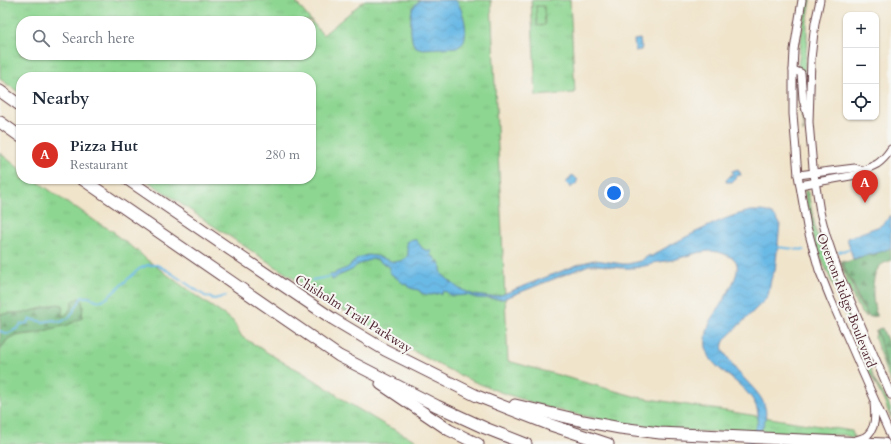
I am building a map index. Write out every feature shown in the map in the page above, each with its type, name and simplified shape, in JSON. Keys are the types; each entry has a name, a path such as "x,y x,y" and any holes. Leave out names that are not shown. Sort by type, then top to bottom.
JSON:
{"highway":[{"path":"0,91 16,102"},
{"path":"0,122 16,133"},
{"path":"89,184 449,430 478,444"},
{"name":"Chisholm Trail Parkway","path":"135,184 355,333 407,362 477,396 567,431 608,444"},
{"path":"339,356 437,406 485,428 526,444"},
{"path":"477,396 583,421 620,428 660,433 884,444"}],"street":[{"name":"Overton Ridge Boulevard","path":"802,0 794,50 793,114 798,175 809,236 819,270 831,300 891,437"},
{"name":"Overton Ridge Boulevard","path":"820,0 813,37 810,70 809,122 815,182 823,224 835,263 891,395"},
{"path":"793,70 801,73 803,102 809,122"},
{"path":"800,185 856,175 862,170 877,164 891,149"},
{"path":"798,175 855,168 862,170"},
{"path":"846,442 865,437 872,429 875,420 874,398"}],"green space":[{"path":"0,0 294,0 307,16 16,16 16,60 316,60 316,27 323,35 365,0 491,0 508,361 637,397 852,431 854,438 845,435 688,431 611,422 549,408 500,392 441,366 341,309 152,184 316,184 316,72 16,72 16,90 0,79"},
{"path":"531,0 570,0 575,93 536,96"},
{"path":"807,0 811,0 807,23 804,74 798,67"},
{"path":"536,6 544,6 545,25 537,26"},
{"path":"797,75 798,76 804,132 797,89"},
{"path":"0,153 16,166 16,184 41,184 70,205 113,231 117,236 146,259 233,321 242,337 302,372 345,401 385,425 423,444 0,444 0,350 3,345 9,338 19,335 38,333 82,318 71,307 65,316 62,316 49,307 27,312 0,314"},
{"path":"805,190 808,193 816,232 852,320 851,322 847,317 815,244"},
{"path":"891,248 891,260 880,266 873,283 873,298 877,316 869,317 859,301 853,283 847,274 842,260 846,262"},
{"path":"840,261 852,283 857,300 867,317 861,313 859,307 857,306 847,283"},
{"path":"79,298 82,299 82,318 68,325 38,333 19,335 9,338 0,350 0,314 27,312 58,304 63,305 62,315 64,316 70,309 72,302"},
{"path":"882,328 891,349 891,373 886,366 877,331 878,329"},
{"path":"876,331 885,364 891,375 891,383 875,338"},
{"path":"856,343 860,347 868,362 876,383 888,401 891,410 891,418 880,392 862,361"}],"water":[{"path":"420,0 455,0 464,17 466,32 462,44 458,47 423,49 415,46 411,34 411,13 414,6"},
{"path":"640,39 642,46 641,50 635,51 634,40"},
{"path":"738,169 741,175 736,176 732,182 726,182 726,180 733,174 732,171"},
{"path":"573,175 578,180 576,182 577,183 571,188 566,183"},
{"path":"751,211 768,212 777,219 780,224 775,271 767,298 726,338 723,343 724,352 734,367 761,398 766,410 763,426 751,444 743,444 752,434 756,425 758,416 757,408 747,392 718,368 712,361 706,347 706,335 710,323 728,292 736,274 737,266 734,259 721,253 714,251 700,252 672,260 631,268 589,265 503,299 476,298 467,295 453,296 443,291 441,295 439,293 432,295 423,294 418,290 410,288 408,285 391,274 389,271 390,267 378,260 372,259 356,266 352,270 338,276 333,280 331,275 334,275 336,272 347,268 358,258 367,255 376,256 394,262 400,261 406,258 408,254 406,242 412,239 416,240 423,249 427,251 430,250 430,255 435,258 436,262 438,262 438,260 443,275 458,288 474,295 490,297 501,295 590,261 595,260 628,264 640,261 713,224"},
{"path":"891,215 891,248 853,259 847,238 880,226"}],"waterway":[{"path":"776,247 804,250"},
{"path":"839,252 852,248"},
{"path":"0,331 7,334 18,328 21,324 28,323 30,319 43,322 53,320 61,322 70,317 82,297 88,297 99,301 107,298 139,269 148,265 157,265 205,296 214,299 226,296"},
{"path":"312,280 333,276"}],"place":[{"name":"Pizza Hut","path":"865,203"}]}
